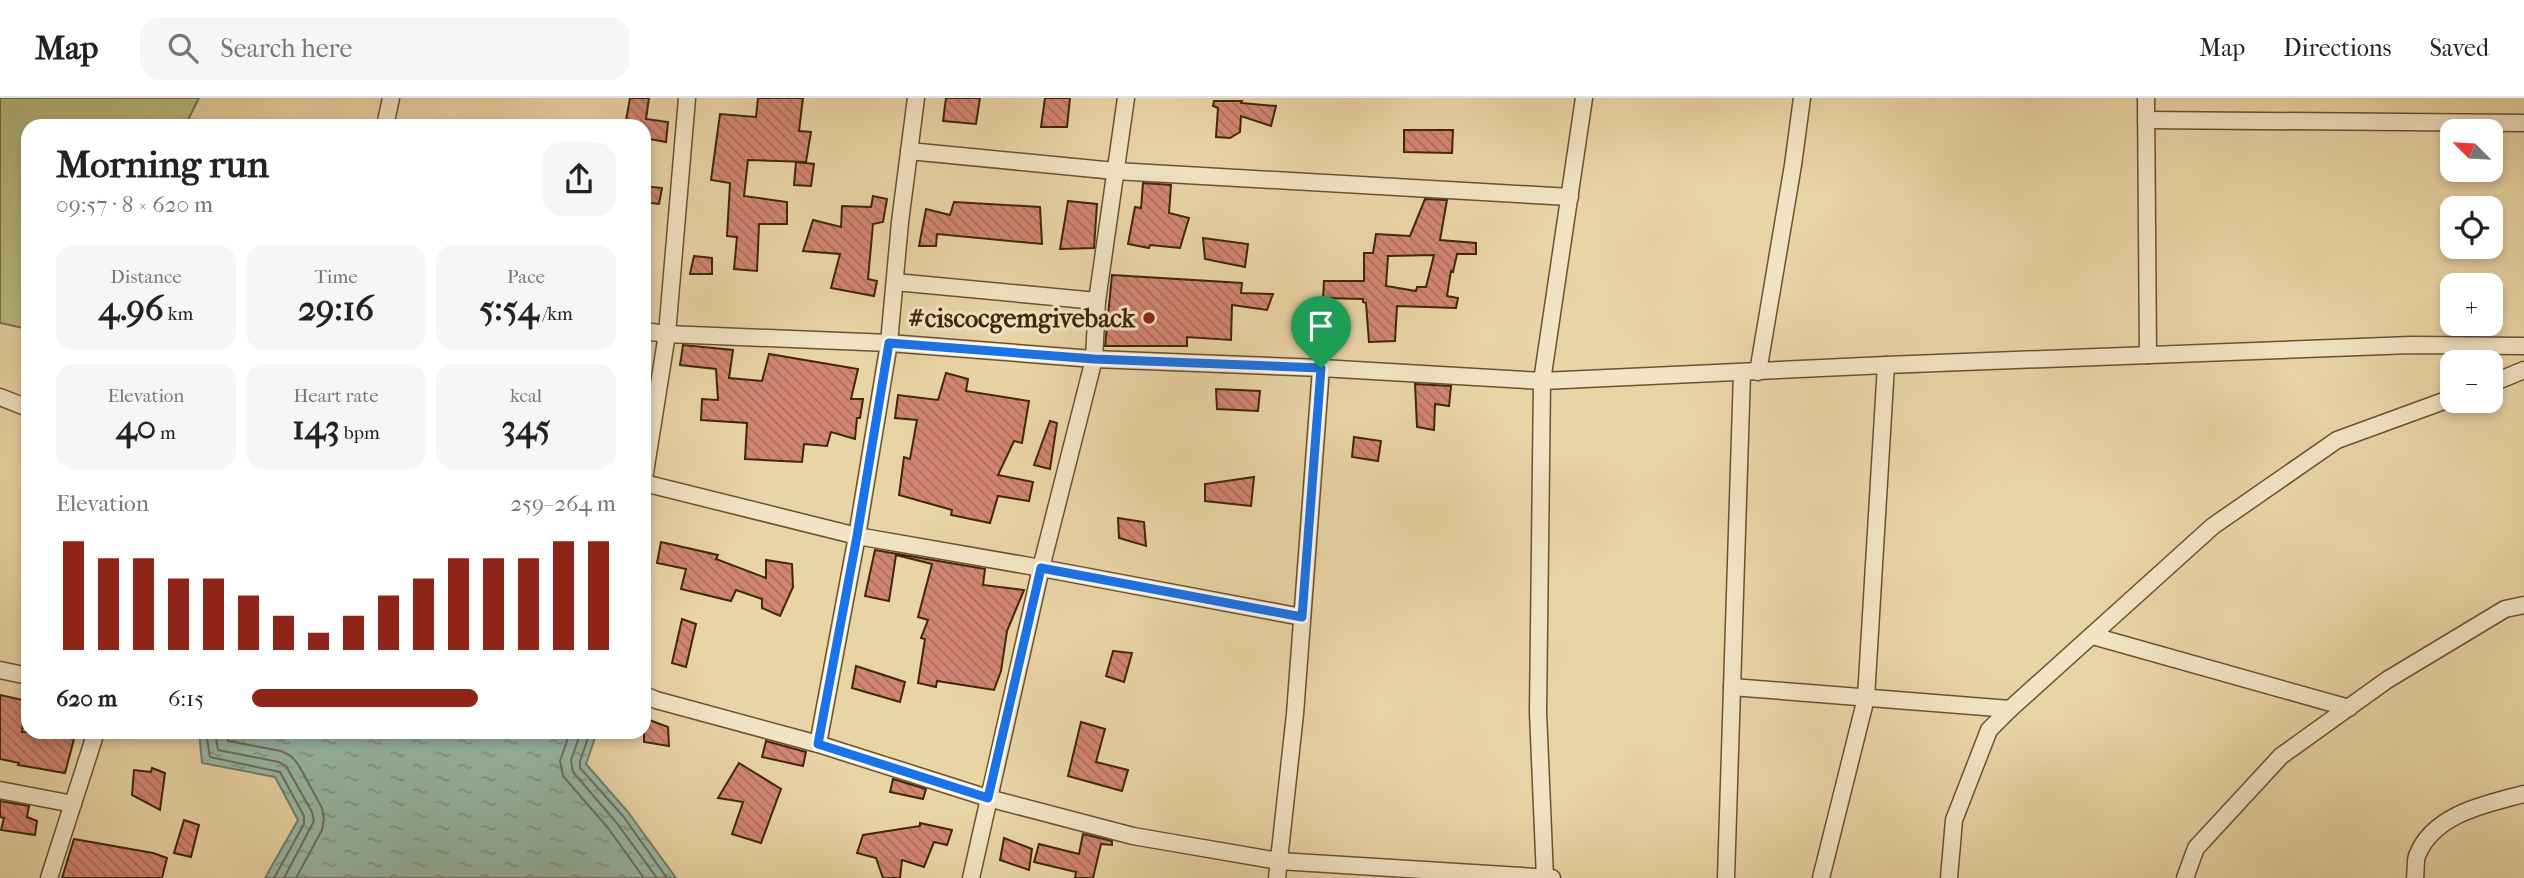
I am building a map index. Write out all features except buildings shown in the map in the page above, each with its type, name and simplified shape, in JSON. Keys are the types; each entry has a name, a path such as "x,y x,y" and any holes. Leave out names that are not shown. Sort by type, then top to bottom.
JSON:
{"street":[{"path":"386,119 391,98"},
{"path":"651,436 667,334 687,98"},
{"path":"818,744 857,536 889,343 915,98"},
{"path":"971,878 1041,568 1094,359 1097,301 1126,98"},
{"path":"1545,878 1538,712 1542,382 1584,98"},
{"path":"1726,878 1732,687 1750,373 1793,165 1802,98"},
{"path":"2146,98 2148,355"},
{"path":"2146,120 2524,123"},
{"path":"909,151 1115,171 1570,197"},
{"path":"895,282 1097,301"},
{"path":"651,332 889,343 1094,359 1321,368 1542,382 1886,365 2411,345 2524,346"},
{"path":"1821,878 1867,698 1886,365"},
{"path":"1277,878 1295,714 1321,368"},
{"path":"2503,379 2524,370"},
{"path":"0,397 21,405"},
{"path":"1949,878 1954,820 1989,730 2010,709 2213,526 2336,440 2440,402"},
{"path":"651,483 857,536 1302,617"},
{"path":"2185,878 2196,848 2281,756 2387,680 2505,609 2524,605"},
{"path":"2093,636 2349,708"},
{"path":"0,670 21,674"},
{"path":"1732,687 2010,709"},
{"path":"651,698 818,744 988,798 1133,836 1279,861 1552,878"},
{"path":"49,878 94,739"},
{"path":"0,790 73,804"},
{"path":"2415,878 2417,856 2436,828 2476,807 2524,794"}],"green space":[{"path":"0,98 199,98 188,119 21,119 21,328 0,323"}],"water":[{"path":"200,739 595,739 586,764 628,812 676,878 265,878 298,820 275,777 202,763"}],"place":[{"name":"#ciscocgemgiveback","path":"1149,318"}],"route":[{"path":"889,343 1094,359 1321,368 1302,617 1041,568 988,798 818,744 857,536 889,343"}]}
